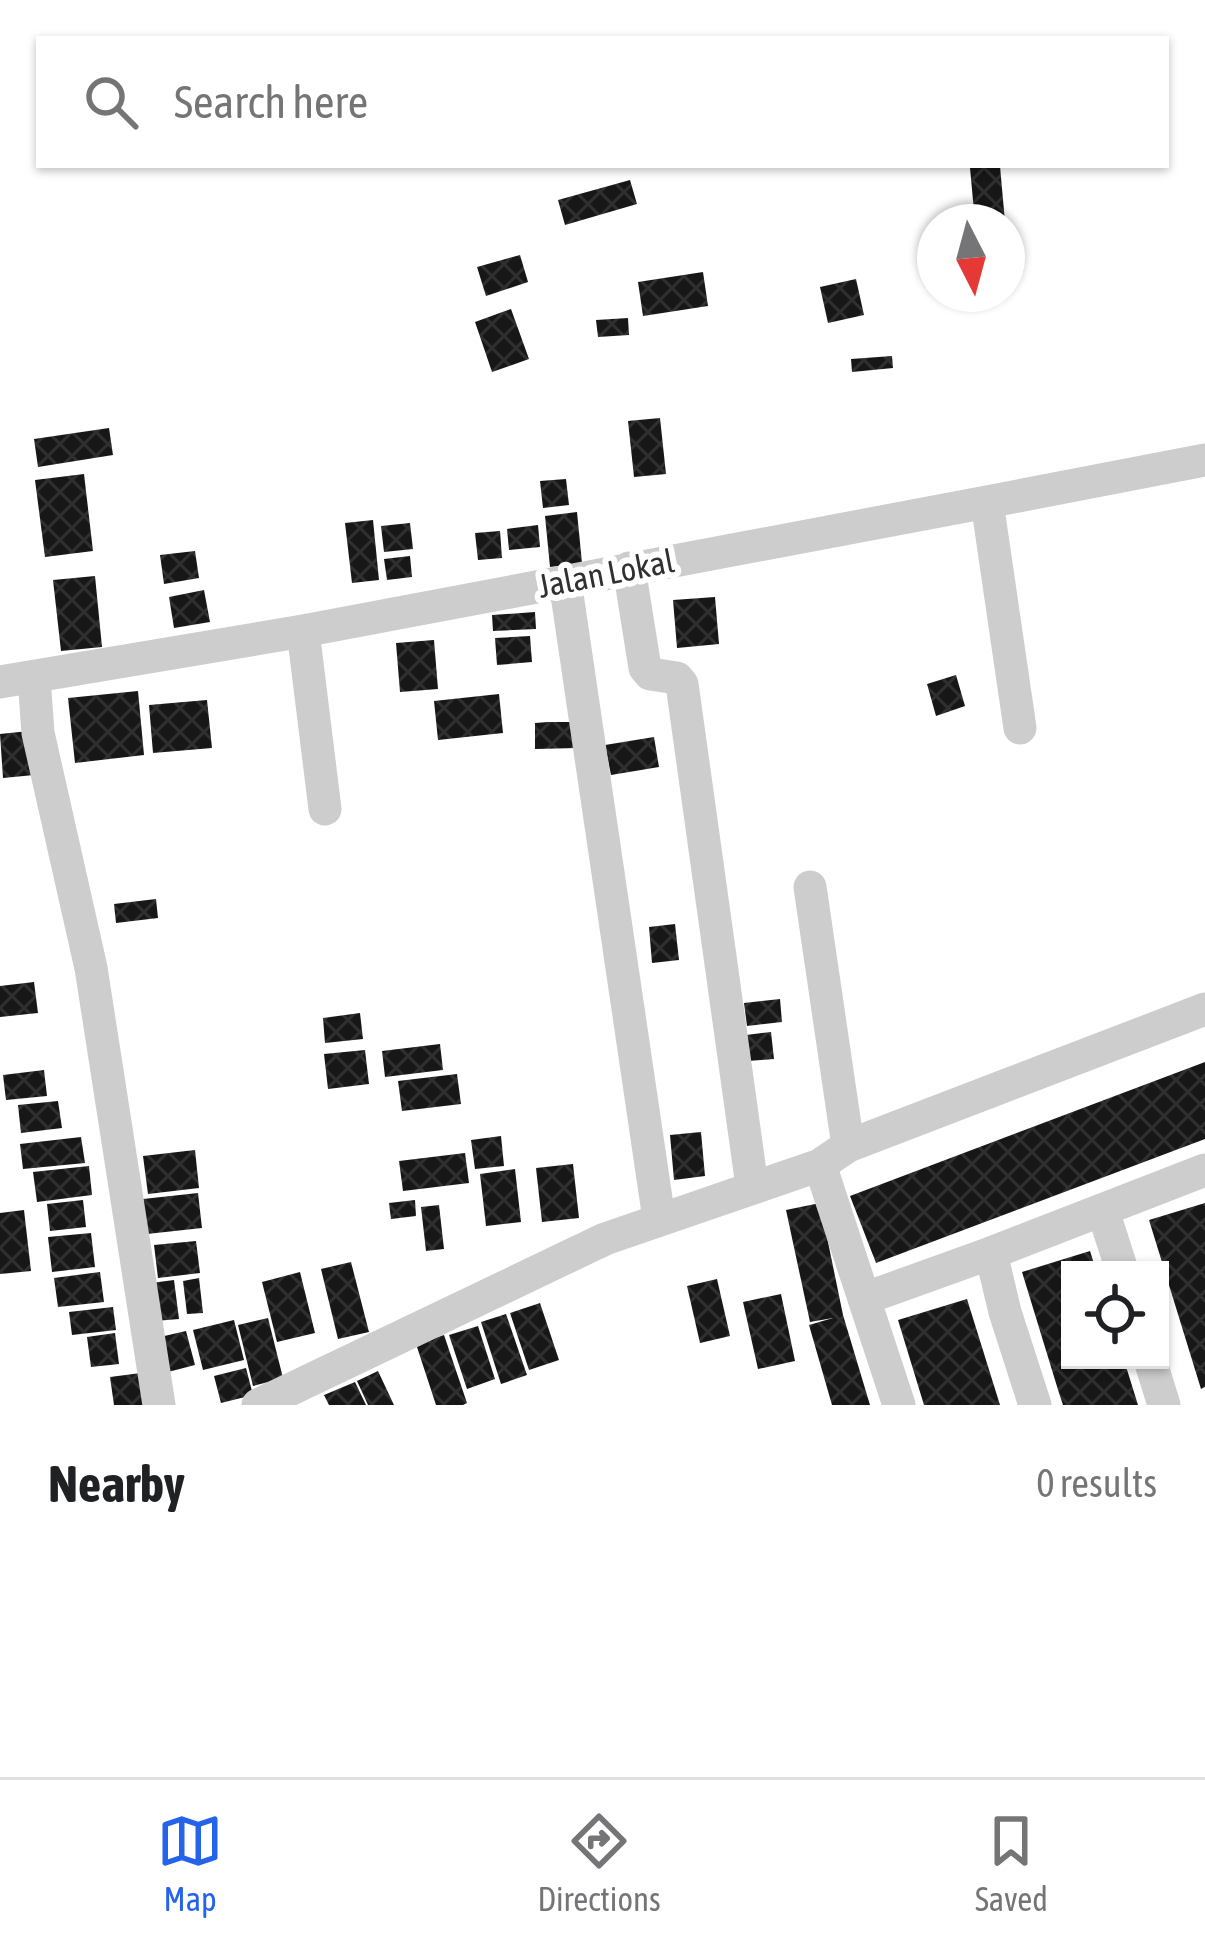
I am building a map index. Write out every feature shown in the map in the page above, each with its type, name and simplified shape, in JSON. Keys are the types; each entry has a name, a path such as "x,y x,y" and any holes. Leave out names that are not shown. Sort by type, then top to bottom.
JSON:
{"street":[{"name":"Jalan Lokal","path":"17,680 303,631 1205,460"},
{"path":"986,502 1020,728"},
{"path":"629,568 644,668 682,684 752,1186"},
{"path":"565,581 659,1219"},
{"path":"303,631 326,809"},
{"path":"17,680 57,803 91,968 159,1405"},
{"path":"810,887 834,1156 866,1298 899,1405"},
{"path":"258,1405 605,1239 834,1156 1205,1009"},
{"path":"866,1298 1205,1170"},
{"path":"1103,1211 1119,1261"},
{"path":"991,1253 1034,1405"},
{"path":"1153,1369 1164,1405"}],"building":[{"path":"970,168 1000,168 1003,204 973,204"},
{"path":"630,180 637,204 565,225 558,200"},
{"path":"520,255 528,282 486,296 477,267"},
{"path":"703,272 708,306 643,316 638,282"},
{"path":"856,279 864,315 828,323 820,287"},
{"path":"511,309 529,359 492,372 475,322"},
{"path":"628,318 629,335 598,337 596,320"},
{"path":"892,356 893,368 852,372 851,359"},
{"path":"660,418 666,474 634,477 628,421"},
{"path":"109,428 113,455 38,467 34,439"},
{"path":"84,474 93,551 45,557 35,480"},
{"path":"566,479 569,505 543,508 540,481"},
{"path":"577,512 582,563 550,567 545,516"},
{"path":"373,520 379,580 352,583 345,523"},
{"path":"410,523 413,549 384,552 381,526"},
{"path":"538,525 540,547 509,550 507,529"},
{"path":"500,531 502,558 478,560 475,533"},
{"path":"195,551 199,578 164,584 160,555"},
{"path":"410,556 412,577 387,580 384,559"},
{"path":"95,576 102,647 61,651 53,580"},
{"path":"204,590 210,622 174,628 169,597"},
{"path":"715,597 719,644 677,648 673,600"},
{"path":"535,612 536,629 493,631 492,615"},
{"path":"530,636 532,662 497,665 495,638"},
{"path":"434,640 438,689 400,692 396,643"},
{"path":"956,675 965,706 936,716 927,684"},
{"path":"138,691 144,755 75,763 68,698"},
{"path":"499,694 503,733 438,740 434,701"},
{"path":"207,700 212,748 153,753 149,705"},
{"path":"577,722 577,748 535,749 535,723"},
{"path":"29,731 34,775 3,778 0,734"},
{"path":"654,737 659,767 611,775 605,745"},
{"path":"156,899 158,918 116,923 114,904"},
{"path":"675,924 679,960 652,963 649,927"},
{"path":"34,982 38,1013 0,1017 0,986"},
{"path":"780,999 782,1022 747,1026 744,1003"},
{"path":"360,1013 363,1039 325,1043 323,1018"},
{"path":"771,1032 774,1059 748,1061 746,1035"},
{"path":"440,1044 443,1070 385,1077 382,1051"},
{"path":"365,1050 369,1084 328,1089 324,1054"},
{"path":"1205,1062 1205,1139 876,1263 850,1196"},
{"path":"44,1070 47,1096 6,1100 3,1075"},
{"path":"457,1074 461,1104 402,1111 398,1081"},
{"path":"58,1101 62,1128 21,1133 18,1105"},
{"path":"701,1132 705,1176 674,1180 670,1135"},
{"path":"501,1136 504,1166 475,1169 471,1140"},
{"path":"81,1137 85,1163 23,1169 20,1144"},
{"path":"195,1150 199,1188 148,1194 143,1156"},
{"path":"465,1153 469,1183 403,1191 399,1161"},
{"path":"573,1164 579,1218 542,1222 536,1168"},
{"path":"89,1166 92,1195 37,1202 33,1172"},
{"path":"515,1169 521,1222 486,1226 480,1174"},
{"path":"198,1193 202,1228 147,1234 143,1199"},
{"path":"83,1200 86,1227 50,1231 47,1204"},
{"path":"415,1200 416,1216 391,1219 389,1203"},
{"path":"820,1203 843,1315 870,1405 832,1405 809,1325 833,1318 810,1322 786,1210"},
{"path":"1205,1203 1205,1387 1201,1389 1169,1285 1169,1261 1162,1261 1149,1220"},
{"path":"439,1205 444,1249 426,1251 421,1207"},
{"path":"24,1210 31,1271 0,1274 0,1213"},
{"path":"91,1233 95,1267 52,1272 48,1237"},
{"path":"196,1241 200,1273 158,1278 154,1245"},
{"path":"1090,1251 1093,1261 1061,1261 1061,1369 1127,1369 1138,1405 1063,1405 1022,1272"},
{"path":"351,1262 369,1332 338,1339 321,1269"},
{"path":"100,1272 104,1302 58,1307 54,1278"},
{"path":"300,1272 315,1333 277,1342 262,1282"},
{"path":"199,1278 203,1313 187,1314 183,1281"},
{"path":"717,1279 730,1336 700,1343 687,1286"},
{"path":"174,1280 179,1319 155,1321 151,1283"},
{"path":"781,1294 795,1361 758,1369 743,1302"},
{"path":"967,1299 1000,1405 924,1405 898,1320"},
{"path":"540,1303 559,1360 529,1370 510,1313"},
{"path":"113,1307 116,1330 72,1335 69,1312"},
{"path":"506,1314 527,1375 501,1384 481,1322"},
{"path":"268,1318 283,1378 253,1386 238,1325"},
{"path":"234,1320 244,1360 203,1370 193,1330"},
{"path":"478,1326 495,1379 467,1389 449,1335"},
{"path":"186,1331 195,1365 168,1372 160,1337"},
{"path":"115,1333 119,1364 91,1367 87,1337"},
{"path":"444,1335 467,1403 463,1405 436,1405 416,1344"},
{"path":"246,1368 253,1395 221,1403 214,1376"},
{"path":"378,1371 394,1405 368,1405 357,1381"},
{"path":"141,1373 145,1405 114,1405 110,1377"},
{"path":"355,1382 366,1405 329,1405 324,1395"}]}
